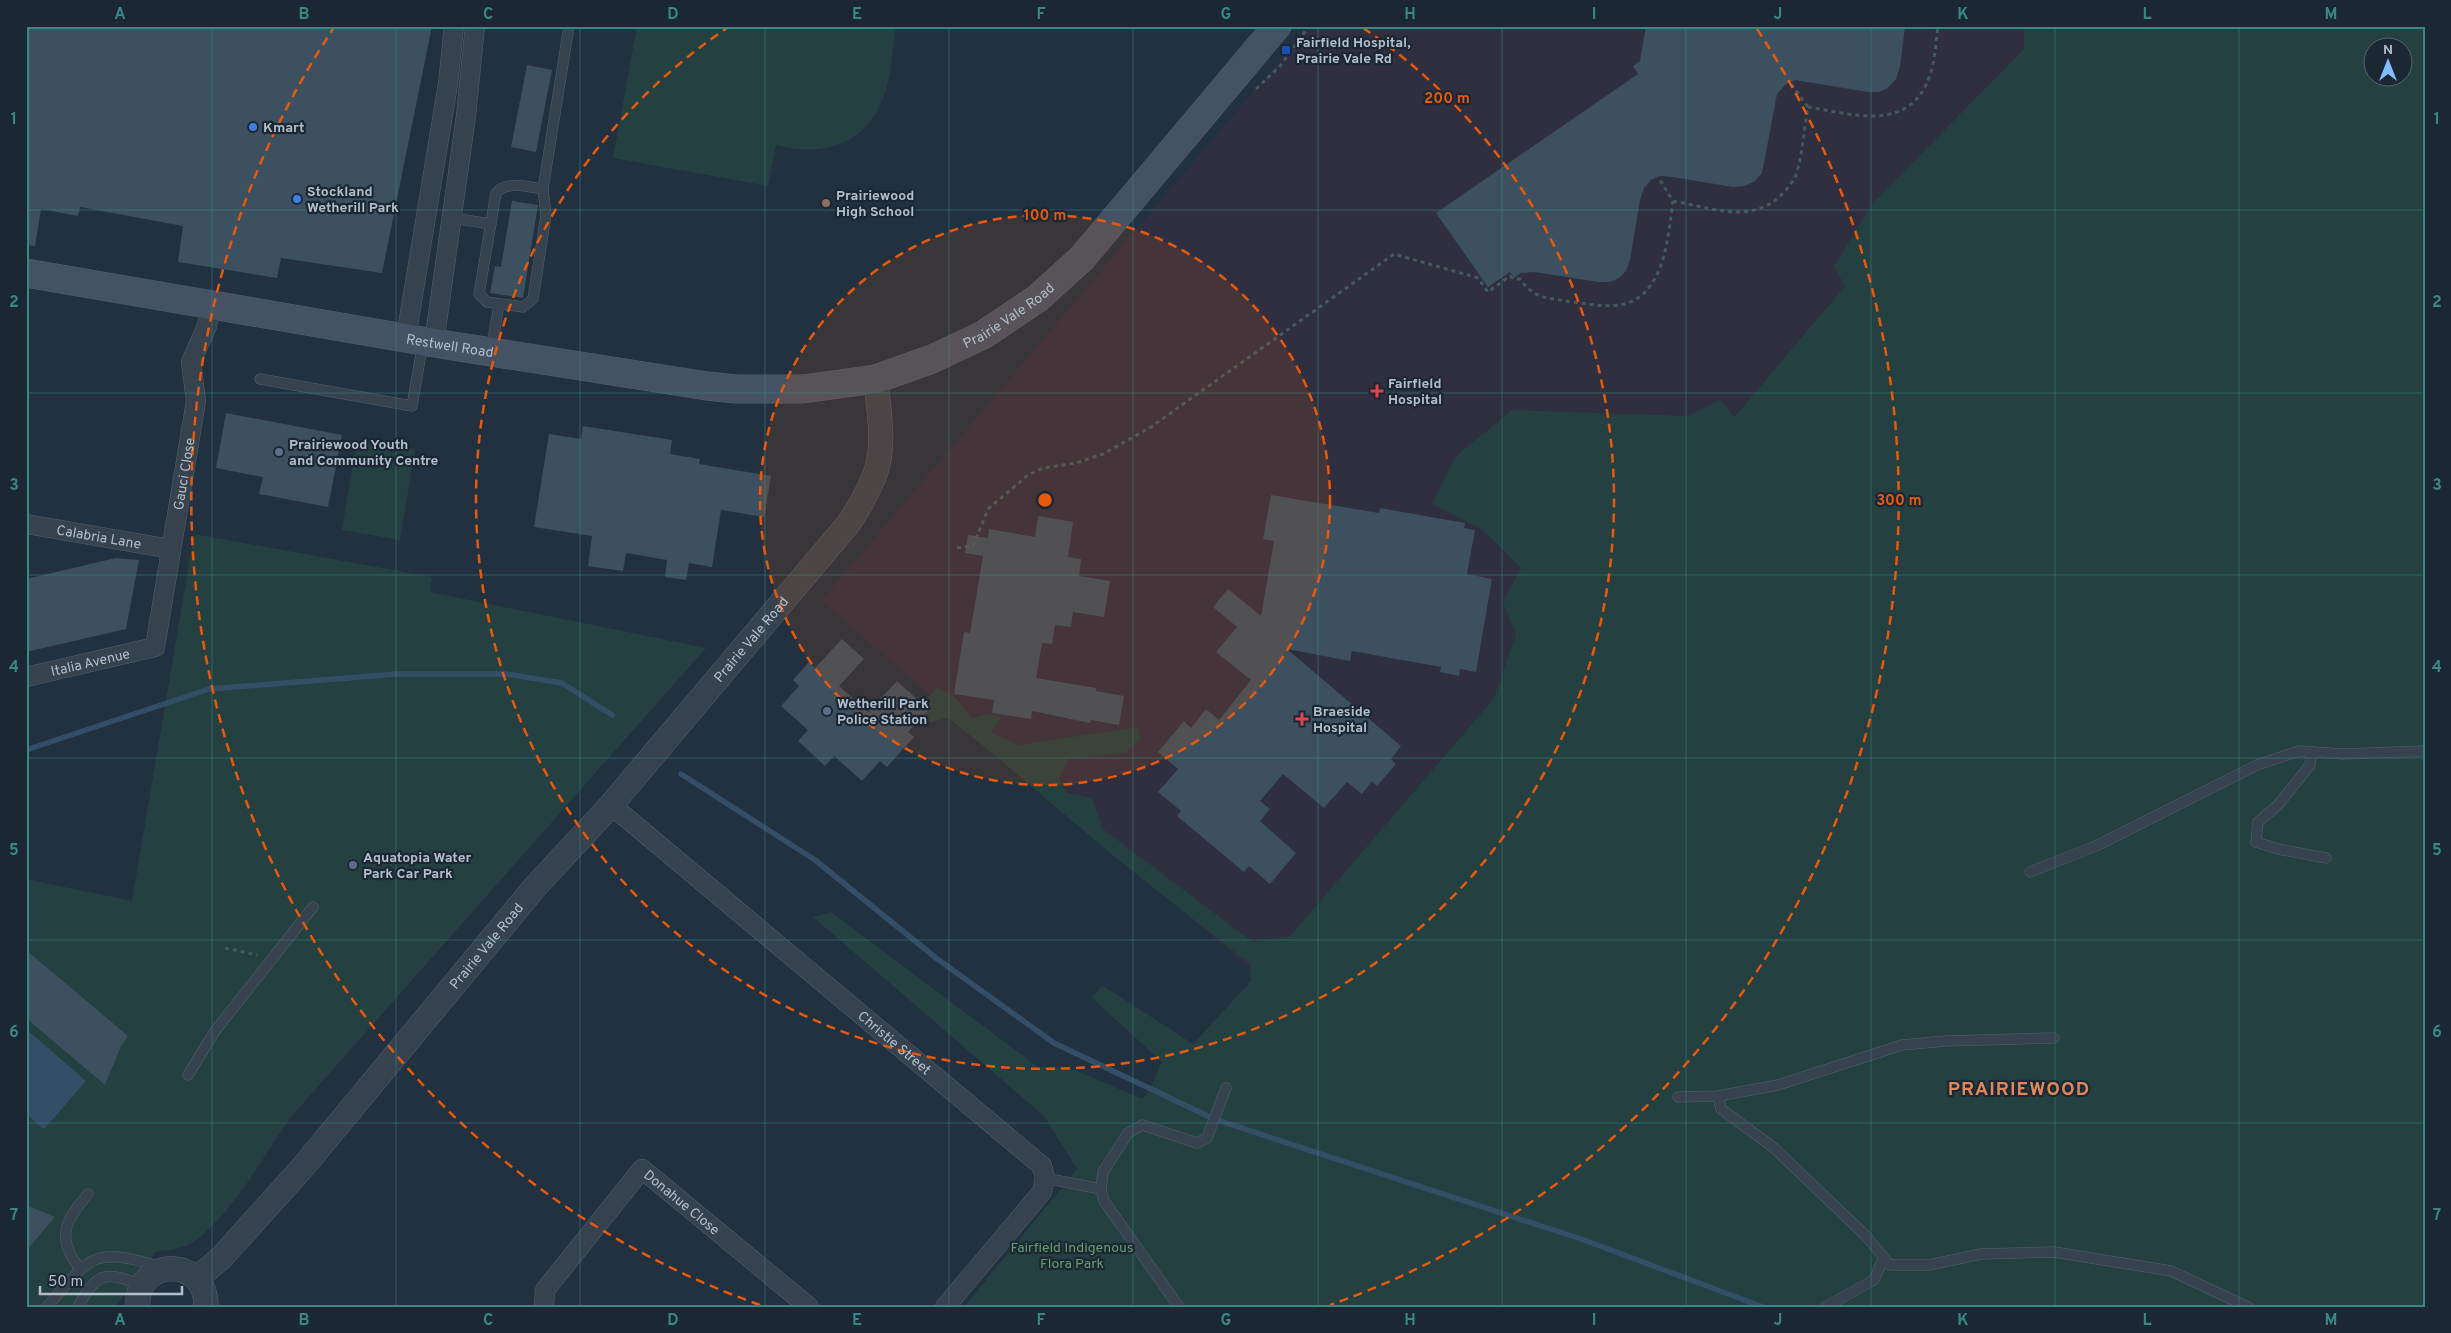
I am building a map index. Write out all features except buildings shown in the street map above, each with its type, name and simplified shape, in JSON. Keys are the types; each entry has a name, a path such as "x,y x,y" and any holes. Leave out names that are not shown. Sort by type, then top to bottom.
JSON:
{"main road":[{"name":"Prairie Vale Road","path":"876,379 932,359 982,335 1038,298 1082,258 1277,26"},
{"name":"Restwell Road","path":"26,273 679,383 736,389 803,389 876,379"}],"street":[{"path":"421,340 454,26"},
{"path":"421,340 452,218 476,26"},
{"name":"Gauci Close","path":"155,647 196,401 191,362 207,326 211,303"},
{"name":"Prairie Vale Road","path":"197,1278 228,1251 303,1167 536,887 611,805 821,558 862,502 877,467 880,452 876,379"},
{"name":"Calabria Lane","path":"26,524 171,549"},
{"name":"Italia Avenue","path":"26,677 155,647"},
{"name":"Christie Street","path":"611,805 1042,1166 1046,1178"},
{"name":"Donahue Close","path":"544,1307 545,1290 642,1169 808,1307"},
{"path":"945,1307 1042,1192 1046,1178"},
{"path":"140,1296 156,1271 166,1268 178,1268 197,1278 206,1297 206,1307"}],"lane":[{"path":"543,189 502,186 496,193 479,294 487,302 522,307 533,299 546,215 543,189 569,26"},
{"path":"452,218 491,224"},
{"path":"491,352 499,304"},
{"path":"260,379 412,406 421,340"},
{"path":"2030,872 2096,846 2257,765 2300,751 2344,754 2425,751"},
{"path":"2312,752 2310,765 2278,805 2258,822 2256,842 2278,849 2326,858"},
{"path":"188,1075 215,1031 313,907"},
{"path":"1678,1097 1718,1096 1778,1085 1902,1045 1946,1041 2054,1038"},
{"path":"1179,1307 1104,1201 1101,1189 1104,1172 1128,1133 1142,1125 1197,1143 1207,1138 1226,1088"},
{"path":"1718,1096 1722,1109 1773,1147 1865,1235 1883,1259 1890,1265 1929,1265 1981,1254 2054,1252 2171,1271 2248,1307"},
{"path":"1046,1178 1101,1189"},
{"path":"80,1269 66,1250 65,1236 74,1211 88,1194"},
{"path":"47,1307 80,1269 90,1262 111,1256 132,1258 166,1268"},
{"path":"1825,1307 1874,1280 1883,1259"},
{"path":"78,1307 90,1285 103,1276 118,1275 140,1296"}],"path":[{"path":"1790,82 1808,107 1873,118 1903,110 1913,103 1928,81 1938,26"},
{"path":"1673,201 1738,212 1753,212 1768,206 1780,196 1797,173 1808,107"},
{"path":"958,548 973,546 988,509 1028,475 1043,468 1076,463 1104,454 1151,427 1394,254 1478,278 1488,292 1510,276 1520,279 1534,295 1600,306 1621,305 1637,297 1653,282 1660,271 1673,201 1658,177"},
{"path":"225,948 272,959"}],"shaded area":[{"name":"Fairfield Hospital","path":"1309,26 2062,26 2062,32 1257,975 821,601"},
{"path":"26,1029 86,1081 44,1129 26,1114"}],"green space":[{"path":"637,26 896,26 886,90 875,114 865,127 853,137 840,144 825,148 809,149 776,145 768,186 613,158"},
{"name":"Fairfield Indigenous Flora Park","path":"2024,26 2425,26 2425,1307 964,1307 1077,1169 1044,1116 813,917 831,912 1038,1067 1068,1067 1142,1099 1148,1093 1162,1062 1092,998 1102,985 1193,1044 1251,981 1250,964 1116,858 948,718 922,724 928,697 938,687 956,698 972,718 986,714 1002,717 991,732 1018,745 1138,727 1141,739 1125,753 1068,759 1059,780 1067,793 1092,798 1103,829 1253,942 1290,936 1494,698 1516,635 1503,602 1521,568 1484,531 1432,504 1455,457 1512,410 1689,416 1720,399 1734,417 1845,286 1834,266 1872,204 2024,49"},
{"path":"357,440 415,449 400,540 342,530"},
{"path":"194,534 432,577 430,592 706,648 290,1118 247,1183 210,1228 192,1243 176,1249 155,1252 115,1307 26,1307 26,879 132,901"}],"waterway":[{"path":"26,750 209,689 397,674 506,674 562,683 612,715"},
{"path":"681,774 815,860 936,958 1054,1043 1214,1119 1584,1240 1763,1307"}],"place":[{"name":"Fairfield Hospital, Prairie Vale Rd","path":"1286,50"},
{"name":"Kmart","path":"253,127"},
{"name":"Stockland Wetherill Park","path":"297,199"},
{"name":"Prairiewood High School","path":"826,203"},
{"name":"Fairfield Hospital","path":"1377,391"},
{"name":"Prairiewood Youth and Community Centre","path":"279,452"},
{"name":"Wetherill Park Police Station","path":"827,711"},
{"name":"Braeside Hospital","path":"1302,719"},
{"name":"Aquatopia Water Park Car Park","path":"353,865"}],"district":[{"name":"PRAIRIEWOOD","path":"2019,1088"}]}
